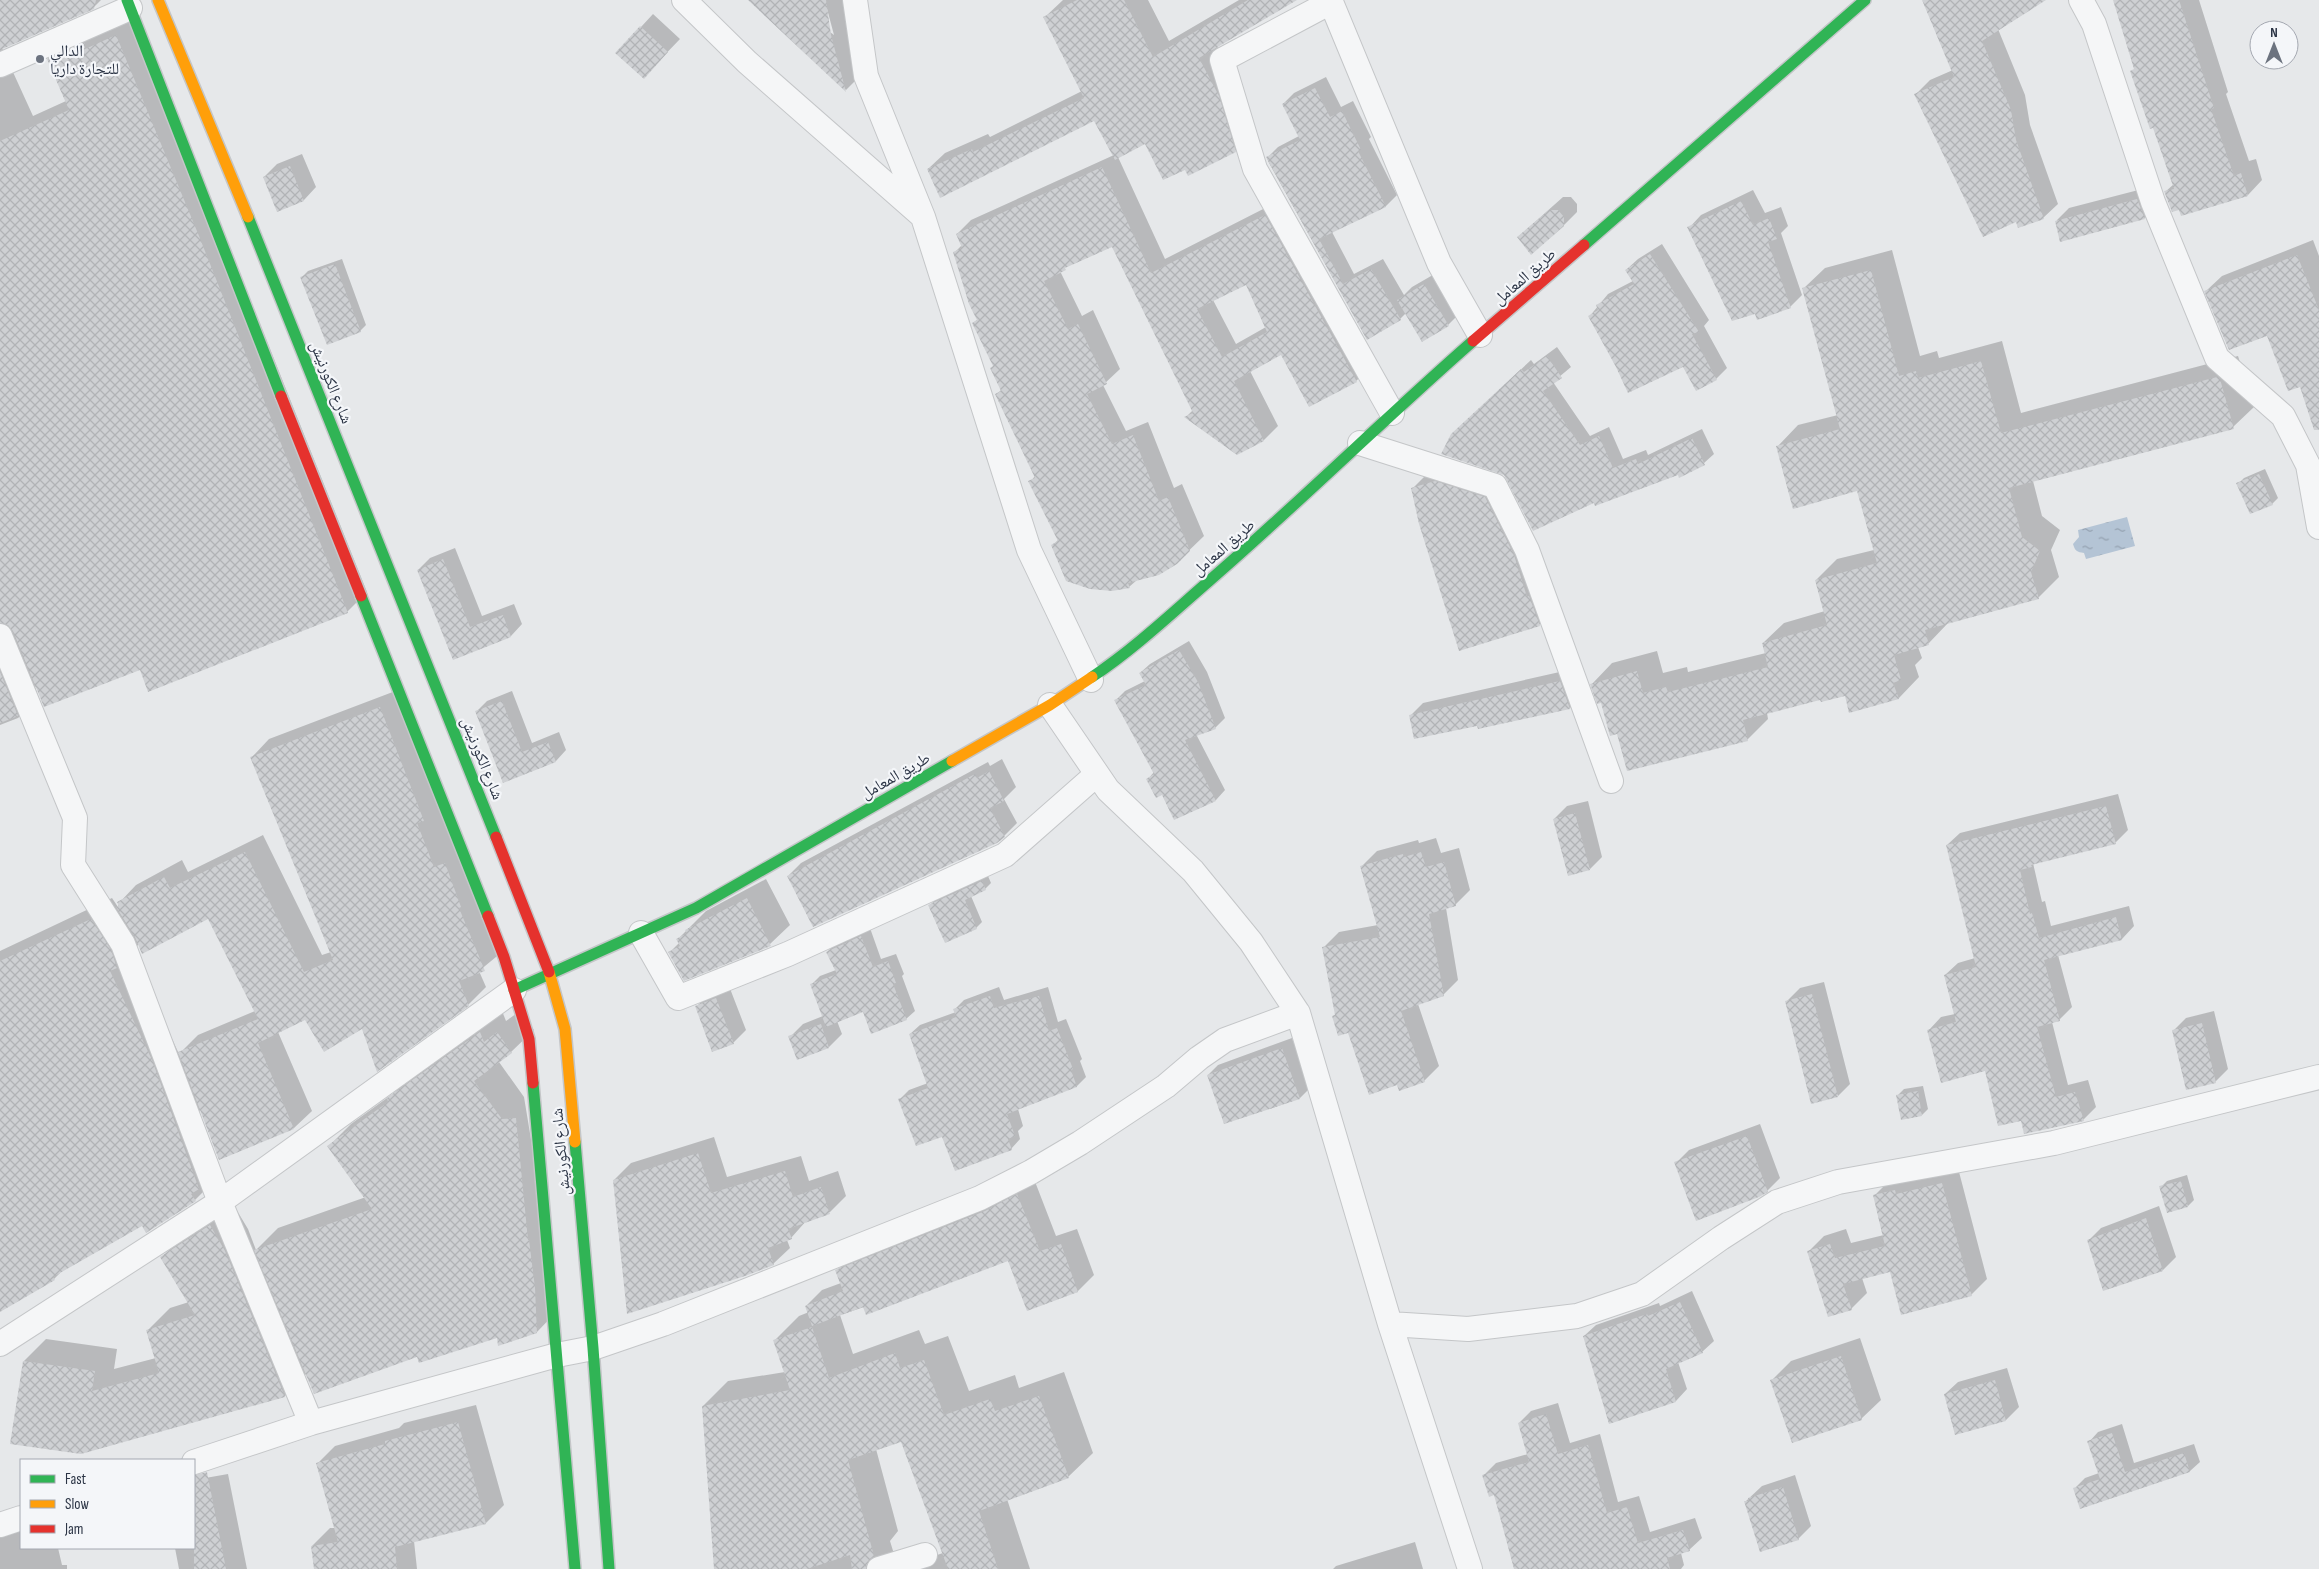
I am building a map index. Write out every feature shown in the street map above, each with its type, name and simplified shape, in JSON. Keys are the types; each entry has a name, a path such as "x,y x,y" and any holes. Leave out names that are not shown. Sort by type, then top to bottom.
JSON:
{"main road":[{"name":"شارع الكورنيش","path":"158,0 254,232 550,975 565,1029 593,1348 609,1569"},
{"name":"طريق المعامل","path":"514,990 696,908 1091,680 1122,657 1261,536 1392,413 1865,0"},
{"name":"شارع الكورنيش","path":"128,4 225,255 504,957 529,1039 575,1569"}],"street":[{"path":"684,0 747,62 923,217"},
{"path":"855,0 866,76 923,217 1029,550 1091,680"},
{"path":"2081,0 2094,24 2153,202 2217,358 2283,416 2308,464 2319,527"},
{"path":"1392,413 1255,169 1222,60 1331,2 1440,263 1480,335"},
{"path":"0,65 128,4"},
{"path":"1360,443 1495,486 1528,550 1611,781"},
{"path":"0,636 75,818 74,865 123,944 220,1202 311,1423"},
{"path":"1050,705 1108,790 1193,872 1251,942 1298,1013 1390,1324 1470,1569"},
{"path":"641,933 678,998 788,954 1005,854 1097,774"},
{"path":"0,1344 220,1202 514,990"},
{"path":"195,1462 311,1423 557,1355 593,1348 663,1324 980,1198 1031,1172 1080,1143 1166,1086 1198,1058 1225,1040 1298,1013"},
{"path":"1390,1324 1468,1329 1577,1316 1642,1294 1720,1238 1777,1202 1838,1182 2054,1143 2319,1077"},
{"path":"0,1525 20,1518"},
{"path":"879,1569 925,1555"}],"water":[{"path":"2127,517 2135,546 2086,559 2084,553 2078,552 2075,548 2073,544 2079,537 2078,530"}],"building":[{"path":"0,0 96,0 94,9 0,50"},
{"path":"748,0 826,0 831,35 846,92"},
{"path":"1077,0 1124,0 1153,57 1248,0 1297,0 1199,58 1219,96 1236,152 1188,176 1185,170 1163,180 1145,144 1115,160 1094,121 940,198 927,169 972,149 973,152 1084,98 1043,17"},
{"path":"1922,0 2046,0 1982,41 2011,110 2016,140 2044,219 2018,228 2016,222 1983,237 1914,94 1954,77"},
{"path":"2113,0 2179,0 2214,108 2211,109 2234,176 2241,173 2248,196 2181,216 2179,210 2172,212 2164,191 2174,189 2153,128 2150,129 2130,71 2134,69"},
{"path":"640,26 668,52 644,79 615,53"},
{"path":"116,35 199,236 348,613 148,692 140,670 44,707 13,631 8,625 0,623 0,141 69,110 47,59 85,43 83,50"},
{"path":"1315,88 1330,117 1342,111 1361,150 1358,151 1386,207 1319,239 1343,284 1371,269 1401,320 1367,340 1266,157 1300,140 1282,104"},
{"path":"290,166 304,201 277,212 263,177"},
{"path":"1102,167 1151,273 1265,215 1357,382 1309,407 1281,355 1234,381 1264,441 1237,455 1184,417 1193,413 1112,247 1065,268 1066,270 1044,281 1068,329 1078,324 1107,384 1087,394 1112,444 1133,435 1159,501 1168,497 1190,551 1177,564 1159,575 1128,583 1130,588 1112,591 1090,589 1066,581 1051,545 1058,541 1028,481 1035,478 995,394 1001,391 990,368 993,366 972,323 977,320 969,304 953,252 962,248 956,234","holes":["1246,285 1267,332 1222,357 1197,309"]},
{"path":"2137,199 2145,219 2060,242 2055,221"},
{"path":"1741,201 1753,225 1769,218 1777,239 1768,242 1791,308 1757,320 1755,314 1732,321 1687,227"},
{"path":"1549,210 1558,210 1564,217 1564,226 1531,255 1517,237"},
{"path":"1650,254 1699,332 1692,334 1717,380 1696,391 1683,367 1628,393 1588,316 1598,310 1596,305 1634,284 1625,270"},
{"path":"2297,255 2319,310 2319,430 2314,430 2300,387 2288,391 2267,336 2229,350 2204,291"},
{"path":"335,264 361,332 327,345 300,277"},
{"path":"1871,270 1899,376 1916,371 1918,378 1981,361 2001,433 2217,377 2220,379 2234,429 2009,488 2022,537 2040,551 2031,572 2039,599 1925,630 1929,645 1894,655 1901,680 1893,683 1899,699 1849,713 1845,696 1821,702 1820,700 1743,720 1748,741 1627,771 1617,734 1610,736 1601,703 1597,704 1590,684 1637,671 1643,693 1666,687 1668,692 1768,667 1762,643 1827,625 1815,580 1877,563 1857,491 1793,509 1776,446 1840,429 1802,288"},
{"path":"1424,284 1449,326 1422,342 1397,300"},
{"path":"1547,356 1562,378 1543,391 1580,445 1599,436 1613,468 1636,459 1638,464 1692,438 1705,465 1679,478 1678,475 1595,506 1594,503 1533,531 1504,475 1441,454 1451,434 1521,369 1524,372"},
{"path":"2259,474 2273,505 2250,514 2236,483"},
{"path":"1435,481 1485,497 1514,555 1527,597 1529,596 1540,626 1459,651 1419,524 1411,488"},
{"path":"443,559 470,627 503,615 511,637 453,660 417,570"},
{"path":"1179,650 1198,682 1216,729 1185,740 1216,801 1174,820 1162,795 1156,798 1146,779 1154,774 1114,700 1146,685 1139,673"},
{"path":"0,672 18,716 0,723"},
{"path":"1560,681 1570,709 1478,729 1477,726 1414,739 1409,715"},
{"path":"502,701 522,752 548,742 556,762 503,783 475,711"},
{"path":"380,707 424,821 417,823 434,867 445,863 461,907 459,908 485,971 459,981 469,1006 377,1072 362,1029 324,1052 305,1020 258,1043 294,1129 219,1160 178,1052 258,1019 208,919 142,954 135,937 116,907 119,906 117,902 164,877 170,888 245,852 304,972 333,960 250,757"},
{"path":"989,771 1004,801 990,808 1005,837 997,843 813,927 787,876 975,774 977,778"},
{"path":"2106,806 2116,844 2031,865 2032,867 2020,870 2030,914 2032,913 2039,938 2116,917 2122,940 2044,960 2060,1021 2037,1027 2056,1097 2075,1092 2084,1121 2024,1134 2021,1121 1998,1126 1985,1071 1941,1083 1927,1030 1956,1022 1944,975 1976,967 1946,845"},
{"path":"1575,813 1590,870 1568,876 1553,819"},
{"path":"1421,852 1426,867 1444,862 1456,906 1429,914 1444,996 1401,1011 1425,1082 1399,1091 1397,1085 1369,1095 1348,1033 1338,1036 1332,1016 1335,1015 1322,947 1380,937 1360,866 1403,854 1404,857"},
{"path":"982,881 986,890 965,900 977,929 945,943 928,905"},
{"path":"747,898 771,946 684,981 668,952 680,946 676,939 687,933 685,930"},
{"path":"91,919 111,950 117,968 110,971 152,1060 199,1189 191,1194 196,1201 146,1233 142,1226 53,1277 55,1280 0,1312 0,961"},
{"path":"861,936 873,967 888,961 896,983 893,984 907,1020 871,1034 863,1012 826,1027 810,984 837,974 826,952"},
{"path":"1812,994 1838,1097 1811,1104 1785,1001"},
{"path":"990,996 994,1008 1039,996 1049,1031 1057,1028 1073,1069 1071,1070 1077,1087 1007,1114 1015,1136 1008,1139 1012,1150 955,1171 942,1137 916,1146 898,1099 928,1088 909,1034 956,1017 953,1009"},
{"path":"716,998 734,1044 712,1052 695,1006"},
{"path":"2202,1023 2216,1083 2186,1090 2172,1030"},
{"path":"821,1024 829,1048 797,1060 788,1036"},
{"path":"480,1032 484,1042 497,1032 512,1053 474,1081 502,1119 516,1118 528,1240 535,1288 537,1333 498,1346 497,1338 419,1363 417,1357 314,1394 254,1250 372,1209 327,1146 388,1102 387,1098"},
{"path":"1282,1048 1300,1099 1224,1124 1207,1075"},
{"path":"1918,1091 1922,1116 1901,1120 1896,1095"},
{"path":"1747,1136 1768,1192 1696,1221 1674,1162"},
{"path":"698,1153 711,1193 785,1171 793,1197 821,1187 830,1214 788,1229 792,1239 768,1248 774,1265 627,1314 613,1180"},
{"path":"2181,1181 2188,1207 2167,1213 2159,1186"},
{"path":"1942,1183 1972,1296 1901,1315 1890,1272 1843,1284 1852,1310 1828,1317 1807,1251 1830,1244 1835,1258 1885,1246 1873,1195 1895,1190 1896,1194"},
{"path":"1017,1194 1040,1251 1061,1244 1078,1292 1027,1311 1008,1261 866,1315 863,1307 812,1326 805,1306 843,1291 835,1270 985,1211"},
{"path":"2146,1218 2163,1271 2103,1291 2087,1240"},
{"path":"210,1225 225,1251 285,1397 81,1454 10,1444 23,1361 95,1371 92,1391 159,1373 146,1330 195,1315 160,1257"},
{"path":"1680,1302 1703,1353 1666,1369 1676,1402 1609,1424 1583,1336 1647,1314 1648,1316"},
{"path":"812,1327 829,1378 895,1353 900,1368 924,1360 944,1415 990,1399 995,1411 1039,1396 1069,1478 979,1511 998,1569 948,1569 901,1442 848,1460 874,1556 869,1560 866,1569 852,1569 850,1555 807,1569 714,1569 702,1406 790,1390 773,1340"},
{"path":"1841,1356 1862,1420 1792,1443 1770,1380"},
{"path":"1995,1380 2006,1421 1955,1435 1944,1394"},
{"path":"1546,1414 1558,1454 1588,1445 1607,1513 1627,1507 1638,1543 1683,1530 1690,1551 1667,1558 1670,1569 1514,1569 1494,1495 1489,1497 1482,1475 1529,1462 1518,1423"},
{"path":"458,1422 486,1524 395,1547 397,1569 314,1569 311,1546 338,1542 316,1463 385,1444 385,1441"},
{"path":"2112,1433 2125,1472 2184,1453 2190,1472 2080,1509 2073,1488 2100,1479 2087,1441"},
{"path":"207,1472 226,1569 194,1569 195,1475"},
{"path":"1783,1487 1799,1540 1760,1552 1744,1501 1749,1501 1748,1498"}],"traffic: fast":[{"path":"127,0 281,396"},
{"path":"1584,245 1865,0"},
{"path":"248,217 496,837"},
{"path":"1092,677 1137,643 1243,551 1473,341"},
{"path":"361,596 488,916"},
{"path":"514,990 696,908 952,761"},
{"path":"533,1083 575,1569"},
{"path":"575,1142 593,1348 609,1569"}],"traffic: slow":[{"path":"158,0 248,217"},
{"path":"952,761 1050,705 1092,677"},
{"path":"549,972 565,1029 575,1142"}],"traffic: jam":[{"path":"1473,341 1584,245"},
{"path":"281,396 361,596"},
{"path":"496,837 549,972"},
{"path":"488,916 504,957 529,1039 533,1083"}],"place":[{"name":"الدالي للتجارة داريا","path":"40,59"}]}
